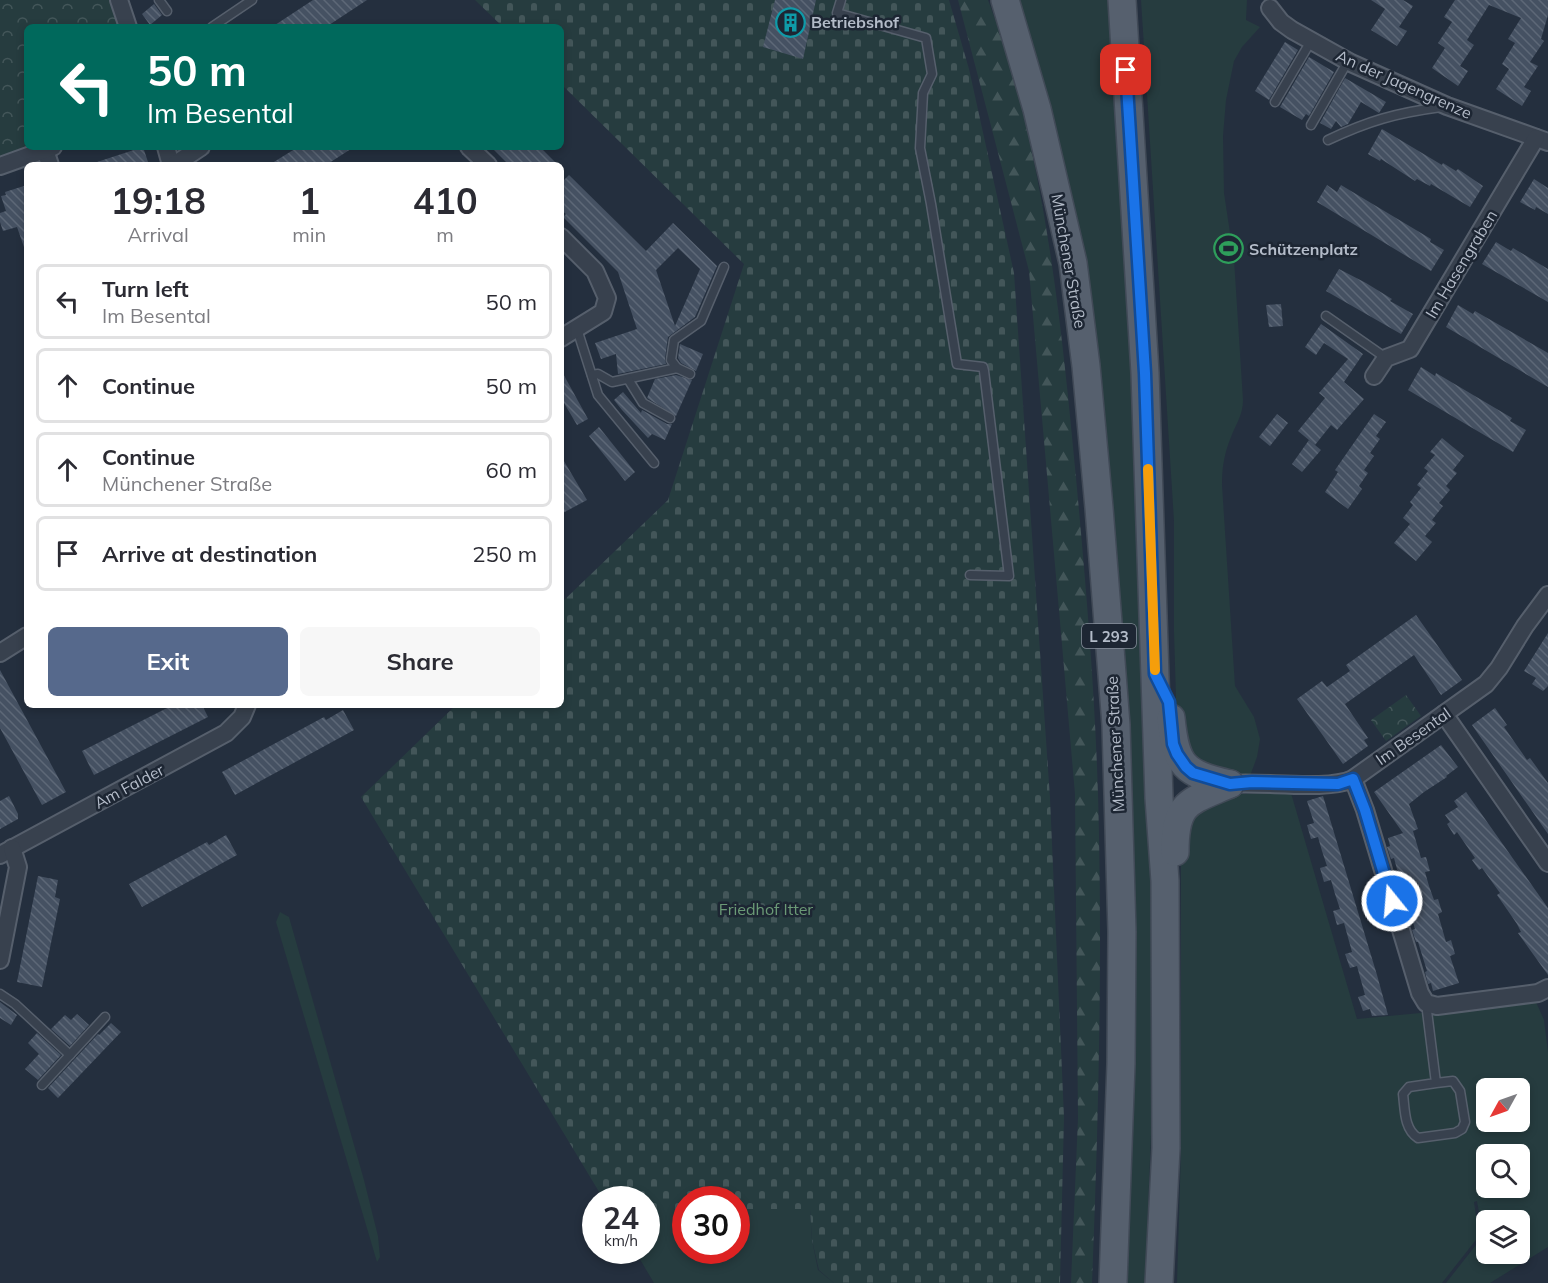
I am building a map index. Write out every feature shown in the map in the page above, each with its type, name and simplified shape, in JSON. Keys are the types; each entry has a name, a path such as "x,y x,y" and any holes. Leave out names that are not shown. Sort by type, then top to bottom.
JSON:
{"main road":[{"name":"Münchener Straße","path":"1005,0 1037,109 1073,262 1086,366 1099,508 1116,724 1122,932 1121,1065 1113,1283"},
{"name":"L 293","path":"1122,0 1145,373 1159,798 1165,880 1166,1148 1159,1283"},
{"path":"1155,674 1169,702 1173,744 1181,760 1193,773 1230,784"},
{"path":"1165,880 1175,864 1176,826 1185,806 1200,795 1230,784"}],"street":[{"path":"119,0 127,24"},
{"name":"An der Jagengrenze","path":"1270,8 1281,22 1348,62 1447,106 1542,140"},
{"name":"Im Hasengraben","path":"1386,358 1410,349 1542,140"},
{"path":"177,162 196,150"},
{"path":"472,150 485,162"},
{"path":"0,166 50,154"},
{"path":"564,240 595,271 607,298 603,312 564,336"},
{"path":"1374,376 1386,358"},
{"name":"Im Besental","path":"1230,784 1252,782 1338,784 1353,779 1486,684 1525,626 1546,602"},
{"path":"0,653 24,638"},
{"name":"Am Falder","path":"6,852 226,733 242,717 246,708"},
{"path":"1444,714 1548,863"},
{"path":"1353,779 1365,810 1420,993 1426,1004 1437,1006 1538,993 1548,988"},
{"path":"0,960 18,867 6,852"}],"lane":[{"path":"159,0 167,11"},
{"path":"216,24 252,0"},
{"path":"841,0 837,13 926,38 932,74 923,93 920,148 957,364 983,367 984,371 1009,576 970,575"},
{"path":"1275,102 1311,40"},
{"path":"1311,125 1348,62"},
{"path":"1328,140 1363,124 1402,112 1447,106"},
{"path":"690,374 677,368 671,360 674,340 701,321 724,267"},
{"path":"1326,316 1386,358"},
{"path":"577,329 598,394 654,463"},
{"path":"592,375 598,374 612,382 677,368"},
{"path":"628,379 643,403 670,417"},
{"path":"0,994 15,1004 70,1055"},
{"path":"1426,1004 1436,1083"},
{"path":"42,1085 105,1017"},
{"path":"1453,1082 1460,1090 1465,1122 1462,1129 1455,1133 1418,1138 1411,1134 1408,1128 1403,1094 1409,1087 1436,1083 1453,1082"}],"green space":[{"path":"0,0 112,0 120,24 24,24 24,150 0,158"},
{"name":"Friedhof Itter","path":"475,0 949,0 969,69 1014,273 1050,798 1064,1117 1060,1283 834,1283 819,1270 812,1240 810,1209 750,1209 750,1186 672,1186 672,1209 660,1209 660,1186 596,1186 361,797 453,708 564,708 564,600 668,500 744,264 564,87 564,24 500,24"},
{"path":"958,0 988,0 1009,59 1045,220 1066,374 1088,611 1098,790 1100,1003 1092,1283 1071,1283 1078,1118 1075,794 1029,271"},
{"path":"1014,0 1112,0 1134,371 1153,899 1154,1062 1145,1283 1123,1283 1111,532"},
{"path":"1141,0 1247,0 1246,20 1260,27 1242,47 1234,61 1226,100 1223,136 1224,193 1234,259 1243,405 1225,455 1222,485 1235,686 1254,717 1260,739 1257,757 1250,776 1220,775 1198,765 1177,731 1174,521"},
{"path":"1406,695 1421,716 1386,741 1371,720"},
{"path":"1291,793 1357,1019 1536,1002 1544,1020 1548,1052 1548,1247 1530,1258 1530,1210 1479,1210 1477,1201 1474,1202 1476,1240 1442,1283 1177,1283 1181,1150 1181,850 1191,815 1231,794"},
{"path":"280,912 289,917 364,1180 378,1236 380,1257 377,1262 276,922"},
{"path":"660,1209 672,1209 672,1264 750,1264 750,1209 810,1209 812,1240 818,1270 834,1283 654,1283 643,1264 660,1264"},
{"path":"1476,1245 1476,1264 1521,1264 1490,1283 1446,1283"}],"building":[{"path":"313,0 367,0 331,24 277,24"},
{"path":"775,0 816,0 803,59 763,47"},
{"path":"1371,0 1403,0 1413,6 1399,27 1407,31 1397,46 1371,30 1385,9"},
{"path":"1455,0 1548,0 1548,15 1541,39 1544,41 1530,62 1538,66 1524,87 1531,91 1522,106 1496,89 1509,69 1502,64 1515,43 1508,39 1521,18 1489,5 1467,40 1474,45 1460,66 1468,71 1458,86 1432,68 1445,48 1438,43 1452,22 1444,17"},
{"path":"154,4 162,15 149,24 142,14"},
{"path":"1285,42 1298,50 1269,100 1255,91"},
{"path":"1309,57 1334,72 1309,116 1306,114 1302,120 1280,107"},
{"path":"1345,78 1386,102 1379,113 1361,102 1348,124 1341,127 1336,121 1331,129 1320,123"},
{"path":"1382,129 1442,165 1443,163 1456,171 1458,169 1483,186 1470,207 1431,184 1430,186 1417,179 1415,181 1381,159 1380,161 1368,154"},
{"path":"134,150 144,150 148,162 97,162"},
{"path":"293,150 349,150 331,162 274,162"},
{"path":"494,150 543,150 555,162 506,162"},
{"path":"569,175 646,251 673,223 717,266 695,317 668,337 666,364 618,374 616,354 601,359 595,343 637,329 618,272 564,218 566,214 564,212 564,180","holes":["678,248 700,269 675,326 656,270"]},
{"path":"1534,179 1548,188 1548,214 1520,202"},
{"path":"1327,185 1337,192 1341,185 1431,239 1430,242 1444,250 1431,271 1317,202"},
{"path":"24,186 24,247 17,227 3,231 0,213 6,211 1,196 6,195 5,192"},
{"path":"1496,242 1511,251 1513,248 1548,269 1548,302 1482,264"},
{"path":"1339,269 1366,283 1392,299 1390,301 1413,314 1401,334 1326,291"},
{"path":"1281,304 1283,326 1269,327 1266,305"},
{"path":"1458,305 1473,314 1475,311 1548,353 1548,387 1446,327"},
{"path":"1321,324 1363,354 1344,382 1364,399 1337,430 1331,425 1315,445 1298,431 1325,398 1319,393 1348,359 1324,343 1316,355 1305,347"},
{"path":"680,344 703,354 696,371 681,363 678,358"},
{"path":"1421,367 1435,376 1436,373 1512,418 1510,421 1526,430 1513,452 1408,390"},
{"path":"564,375 588,419 577,425 564,403"},
{"path":"676,375 692,380 676,416 647,398 655,379"},
{"path":"623,392 641,413 642,410 667,424 672,424 665,440 652,434 648,438 622,410 614,400"},
{"path":"1277,414 1288,423 1270,446 1259,437"},
{"path":"1374,414 1386,422 1376,436 1380,439 1370,453 1374,456 1364,470 1368,473 1359,486 1362,489 1348,509 1325,492 1338,472 1335,470"},
{"path":"599,427 635,472 625,481 589,436"},
{"path":"1442,438 1464,456 1453,470 1457,473 1446,486 1450,490 1439,503 1443,506 1432,520 1436,523 1425,536 1432,542 1416,561 1394,543 1410,524 1403,518 1413,505 1410,502 1421,488 1417,485 1428,471 1424,468 1435,455 1430,452"},
{"path":"1309,440 1321,450 1302,472 1292,464"},
{"path":"564,461 587,500 564,512"},
{"path":"1416,615 1462,680 1441,695 1414,655 1345,704 1368,738 1364,740 1368,746 1343,764 1297,699 1322,681 1327,687 1350,671 1346,665"},
{"path":"1548,633 1548,686 1543,691 1532,684 1536,678 1524,671"},
{"path":"0,670 66,792 42,805 0,728"},
{"path":"167,708 204,708 208,717 94,775 82,751"},
{"path":"1495,708 1507,725 1504,727 1527,760 1530,758 1548,783 1548,834 1472,725"},
{"path":"343,710 354,730 235,795 222,772 324,717 326,720"},
{"path":"1441,745 1458,767 1409,804 1418,829 1413,831 1421,858 1426,857 1430,871 1425,872 1429,886 1434,900 1438,899 1442,912 1438,914 1446,942 1451,940 1455,954 1450,956 1459,983 1433,991 1431,983 1428,984 1425,972 1427,971 1412,930 1415,929 1406,900 1403,901 1394,858 1391,859 1387,847 1390,846 1388,838 1403,833 1374,792"},
{"path":"1466,792 1548,908 1548,975 1518,933 1521,932 1517,924 1497,895 1500,893 1482,868 1479,870 1472,860 1475,858 1457,832 1454,835 1447,824 1450,822 1445,815 1458,807 1454,801"},
{"path":"9,796 18,814 18,819 0,829 0,801"},
{"path":"1323,796 1388,1015 1372,1016 1370,1009 1363,1011 1358,997 1365,995 1357,966 1350,968 1345,954 1352,952 1344,923 1337,925 1333,911 1340,909 1331,880 1324,882 1320,868 1327,866 1318,837 1311,839 1307,825 1314,823 1307,801"},
{"path":"226,835 237,855 142,907 129,884 207,842 209,845"},
{"path":"38,876 58,880 55,897 60,899 42,987 17,982"},
{"path":"0,1002 17,1015 11,1025 0,1018"},
{"path":"77,1014 89,1025 70,1046 51,1029 65,1015 71,1020"},
{"path":"111,1023 121,1032 58,1098 48,1088"},
{"path":"37,1033 61,1055 38,1080 25,1069 39,1054 28,1043"}],"slow traffic":[{"path":"1148,469 1155,670"}],"place":[{"name":"Betriebshof","path":"790,22"},
{"name":"Schützenplatz","path":"1228,249"}],"route":[{"path":"1126,70 1145,373 1155,674 1169,702 1173,744 1181,760 1193,773 1230,784 1252,782 1338,784 1353,779 1365,810 1392,901"}]}
